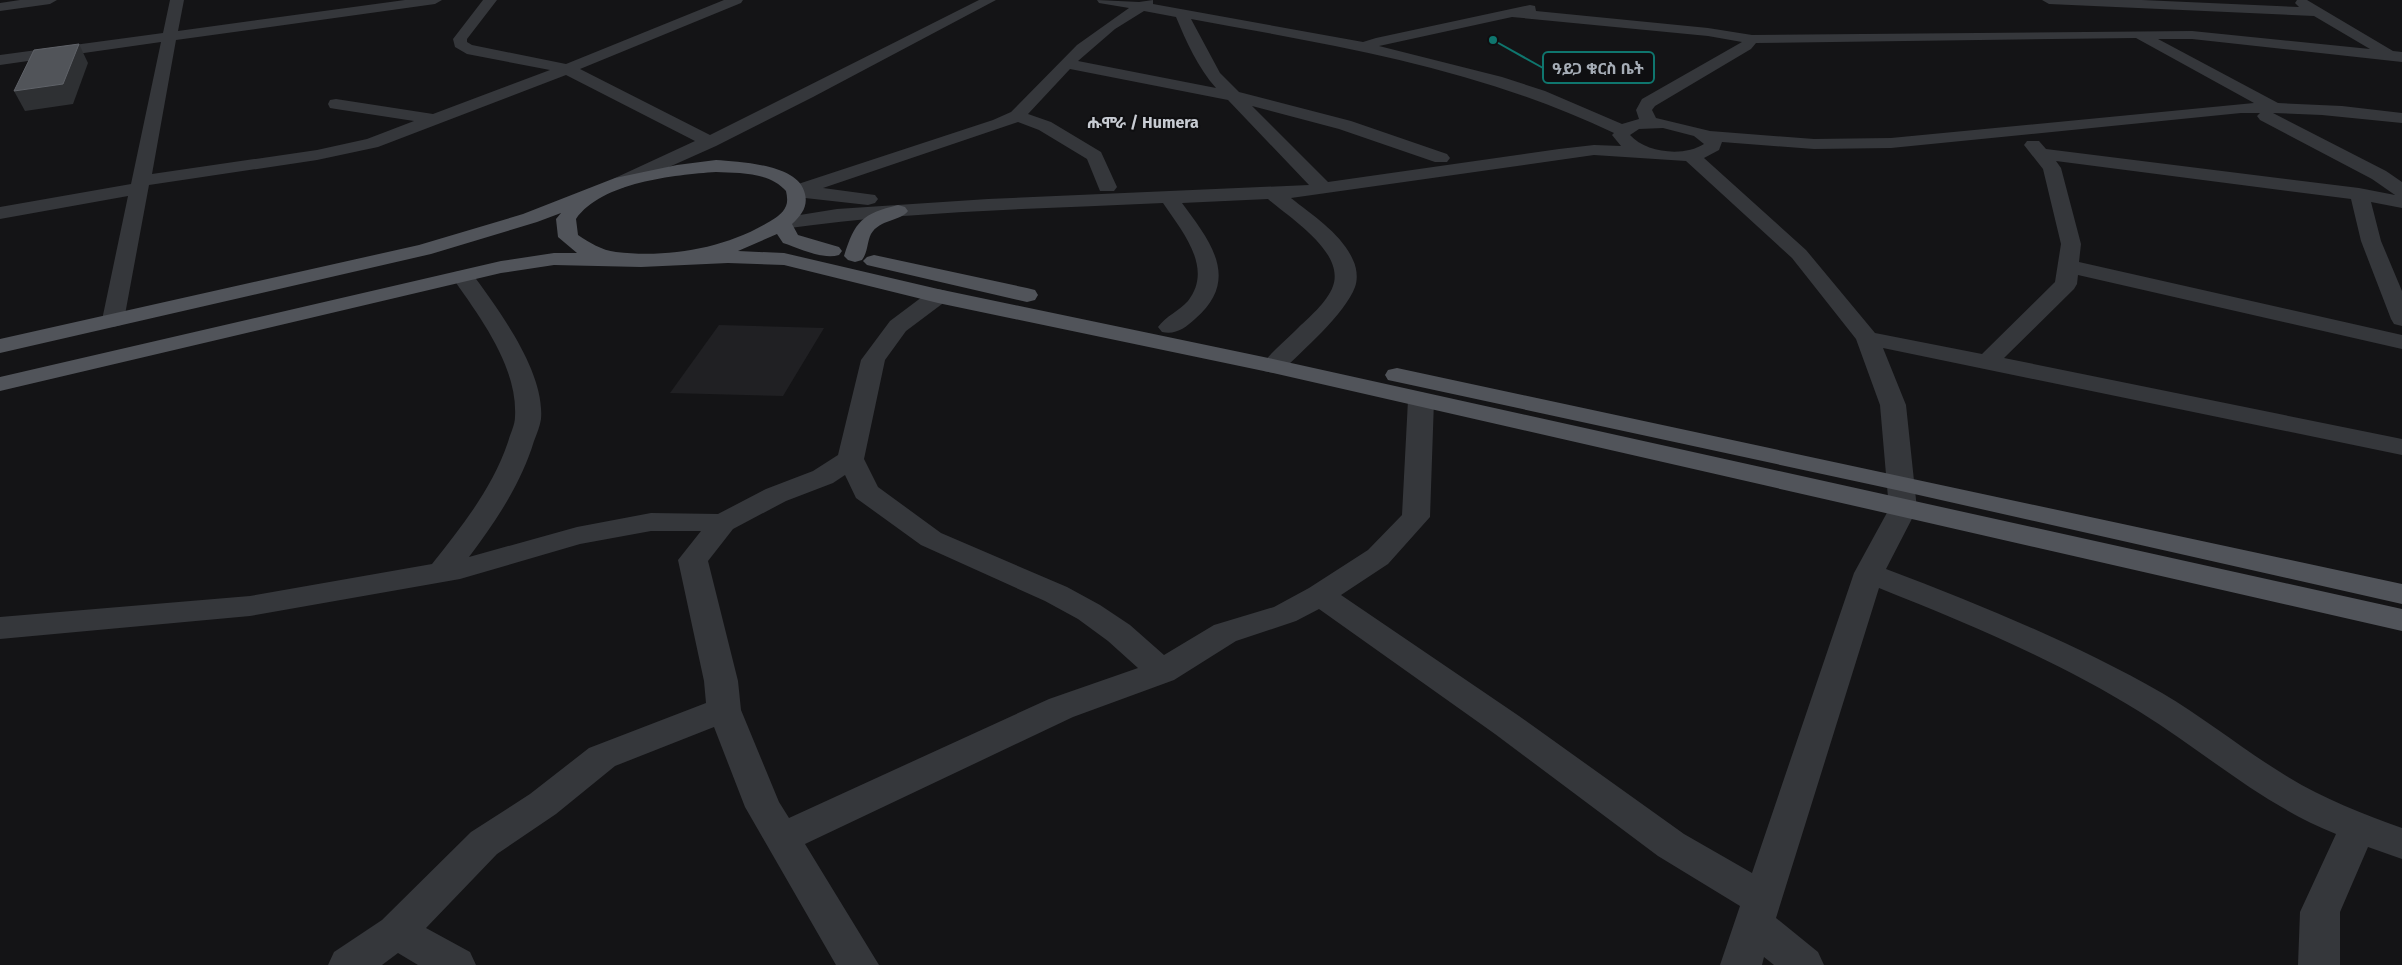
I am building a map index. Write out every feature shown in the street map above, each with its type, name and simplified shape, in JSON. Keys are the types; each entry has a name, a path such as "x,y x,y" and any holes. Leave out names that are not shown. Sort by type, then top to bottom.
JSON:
{"main road":[{"path":"0,346 424,250 530,218 617,184 655,173 689,167 745,168 778,176 796,191 797,203 794,210 782,223 758,237 708,253 665,259"},
{"path":"617,184 590,196 575,207 565,223 565,233 577,246 592,253 638,260"},
{"path":"855,256 862,232 880,216 898,211"},
{"path":"782,223 790,239 855,256 1170,328 1421,400 1902,496 2351,582 2402,594"},
{"path":"0,384 462,276 554,259 638,260 728,257 784,259 938,296 1280,359 1902,496 2402,620"},
{"path":"2351,582 2361,610"}],"street":[{"path":"0,1 11,0"},
{"path":"0,7 50,0"},
{"path":"113,320 177,0"},
{"path":"0,60 435,0"},
{"path":"490,0 460,39 460,44 466,49 566,69 710,142"},
{"path":"696,0 735,1"},
{"path":"1104,0 1150,2 1371,45 1505,74 1556,90 1646,123 1689,128 1703,148 1799,254 1867,338 1893,405 1902,496 1869,573 1740,965"},
{"path":"2050,0 2318,6"},
{"path":"2296,0 2318,6 2400,55"},
{"path":"0,213 140,184 347,150 436,119 735,1"},
{"path":"2082,1 2379,175 2402,191"},
{"path":"745,168 728,161 724,156 727,147 995,2"},
{"path":"1150,2 1181,13 1371,45 1509,84 1590,114 1622,133 1624,141 1632,147 1645,152"},
{"path":"796,191 999,124 1017,116 1096,37 1150,2"},
{"path":"1488,2 1527,10"},
{"path":"1371,45 1554,4"},
{"path":"1181,13 1193,40 1214,76 1317,181"},
{"path":"1512,13 1708,32 1752,39 2192,35 2400,55"},
{"path":"1646,123 1644,110 1648,103 1746,46 1752,39"},
{"path":"617,184 891,57"},
{"path":"1067,64 1235,96 1345,125 1441,158"},
{"path":"336,104 436,119"},
{"path":"796,191 879,200 1107,187 1404,178 1594,150 1645,152 1668,156 1703,148 1890,143 2232,109 2402,125"},
{"path":"1703,148 1904,154 2036,148 2270,112 2331,110 2402,118"},
{"path":"1017,116 1045,126 1096,156 1107,187"},
{"path":"782,223 837,215 898,211 1273,193 1317,181 1388,167 1622,133 1646,123"},
{"path":"2036,148 2359,194 2402,202"},
{"path":"1987,362 2066,284 2071,244 2052,168 2036,148"},
{"path":"1273,193 1334,248 1342,260 1346,273 1344,287 1334,301 1280,359"},
{"path":"2359,194 2371,242 2402,319"},
{"path":"1168,197 1208,257 1210,270 1202,298 1170,328"},
{"path":"2068,266 2402,342"},
{"path":"442,572 490,510 518,455 528,416 518,367 480,301 462,276"},
{"path":"938,296 898,326 874,360 851,459 866,492 891,512 931,539 1056,594 1089,612 1119,633 1162,672"},
{"path":"1867,338 2302,425 2402,447"},
{"path":"781,838 1061,708 1162,672 1225,633 1285,614 1378,557 1416,517 1421,400"},
{"path":"851,459 823,477 776,494 723,523 693,560 721,681 724,710 763,807 858,965"},
{"path":"0,628 250,606 442,572 577,536 651,522 723,523"},
{"path":"1869,573 1990,620 2090,668 2152,703 2294,798 2358,827 2402,844"},
{"path":"1320,594 1507,725 1758,911 1803,965"},
{"path":"349,965 396,932 484,843 543,804 602,757 724,710"},
{"path":"2319,965 2320,912 2358,827"},
{"path":"396,932 455,965"}],"shaded area":[{"path":"719,325 824,328 783,396 670,393"}],"building":[{"path":"79,44 63,84 14,91 34,50"}],"place":[{"name":"ዓይጋ ቁርስ ቤት","path":"1493,40"}],"district":[{"name":"ሑሞራ / Humera","path":"1143,122"}]}
